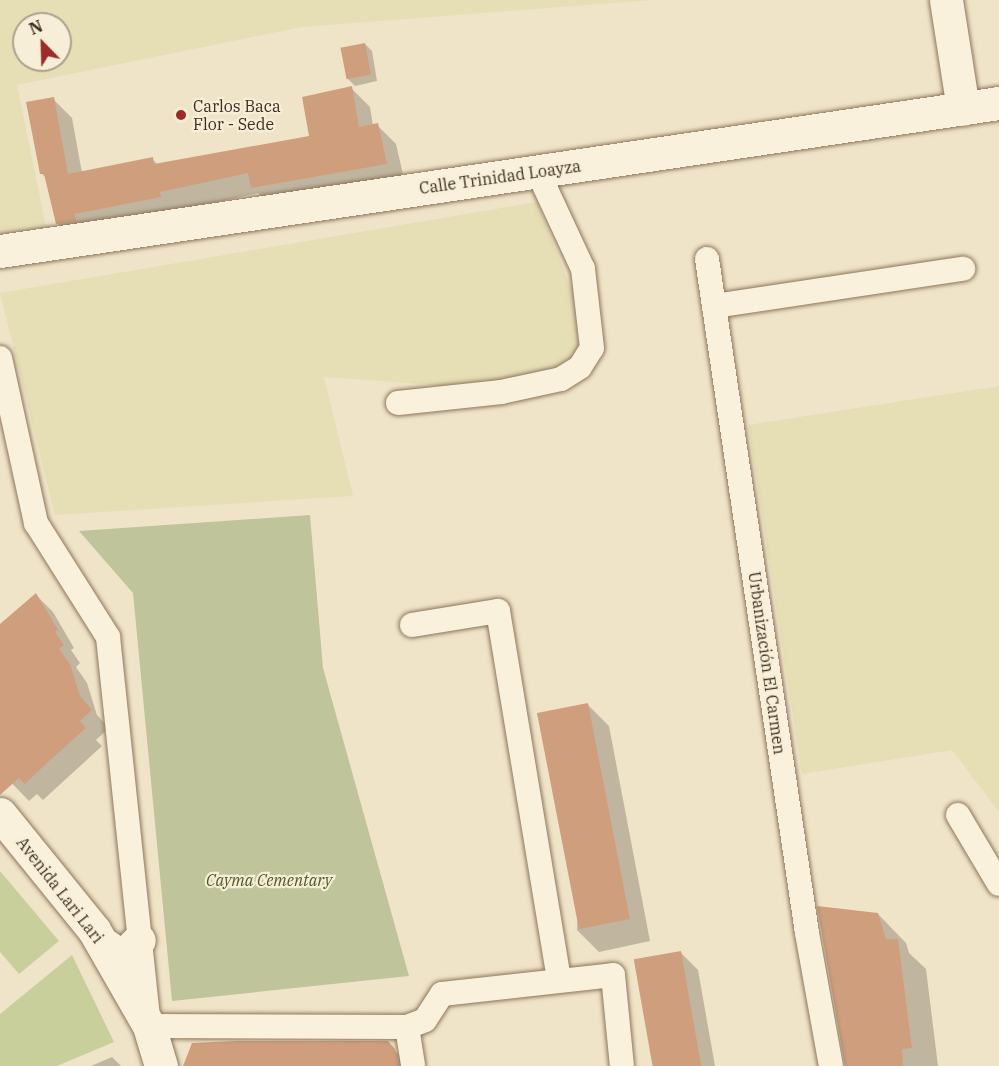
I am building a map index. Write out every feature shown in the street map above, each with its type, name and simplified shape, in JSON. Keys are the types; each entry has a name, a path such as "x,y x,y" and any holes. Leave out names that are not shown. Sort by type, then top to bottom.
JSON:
{"street":[{"path":"946,0 963,109"},
{"name":"Calle Trinidad Loayza","path":"0,251 999,103"},
{"path":"398,403 501,392 561,380 580,367 592,348 583,269 538,172"},
{"name":"Urbanización El Carmen","path":"707,260 807,933 831,1066"},
{"path":"714,306 963,269"},
{"path":"0,358 36,523 108,638 149,1026 407,1027 425,1020 442,994 559,979 613,975 622,1066"},
{"path":"412,625 498,611 559,979"},
{"name":"Avenida Lari Lari","path":"0,814 102,943 149,1026 161,1066"},
{"path":"958,815 999,884"},
{"path":"102,943 117,953 126,952 139,940"},
{"path":"407,1027 413,1066"}],"shaded area":[{"path":"0,0 652,0 302,27 17,85 49,241 0,245"},
{"path":"537,202 574,296 583,377 492,389 324,377 353,496 55,515 0,293"},
{"path":"999,386 999,812 952,750 802,774 748,425"}],"green space":[{"name":"Cayma Cementary","path":"310,515 323,668 409,976 172,1001 133,593 79,531"},
{"path":"0,871 59,941 19,974 0,952"},
{"path":"72,955 114,1042 57,1066 0,1066 0,1014"}],"building":[{"path":"365,43 371,74 347,79 340,48"},
{"path":"352,86 359,127 378,123 387,164 251,188 248,173 160,192 161,197 75,214 76,221 56,224 44,174 40,174 26,102 54,97 68,174 153,157 154,164 309,136 302,97"},
{"path":"36,593 58,630 55,632 64,645 59,649 70,664 80,696 92,710 80,721 86,728 25,784 19,778 0,795 0,624"},
{"path":"588,703 630,919 579,929 537,713"},
{"path":"817,906 878,913 886,939 898,939 912,1048 902,1049 903,1066 845,1066"},
{"path":"681,951 701,1066 653,1066 634,959"},
{"path":"388,1041 395,1049 399,1066 183,1066 192,1043"}],"place":[{"name":"Carlos Baca Flor - Sede","path":"181,115"}]}
